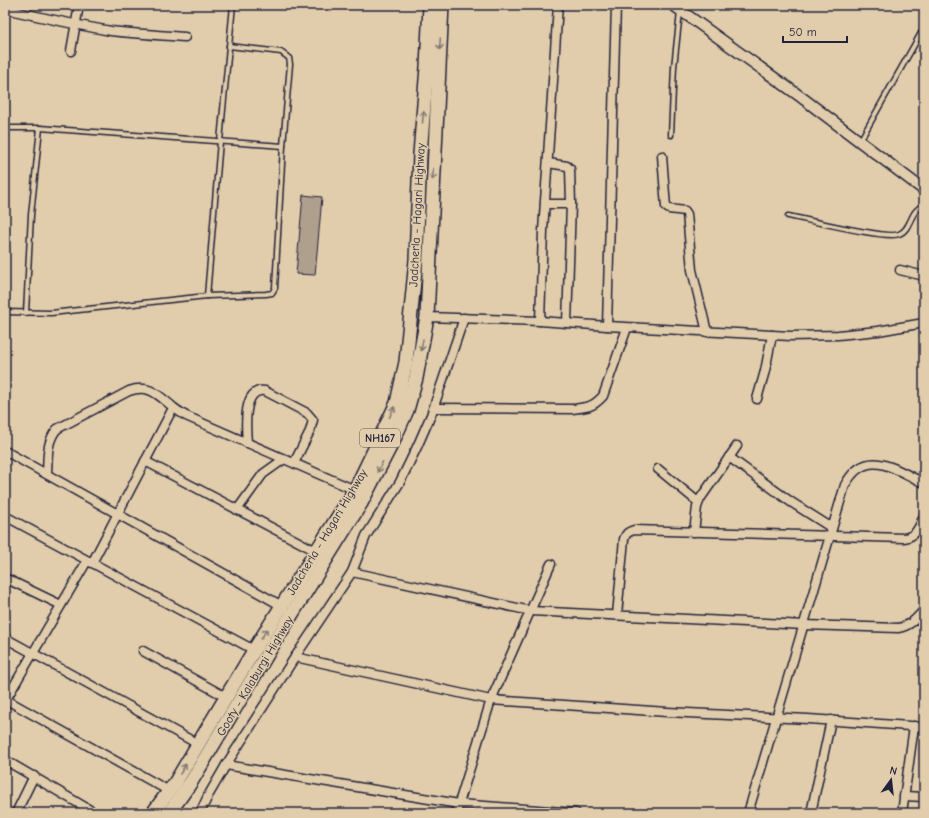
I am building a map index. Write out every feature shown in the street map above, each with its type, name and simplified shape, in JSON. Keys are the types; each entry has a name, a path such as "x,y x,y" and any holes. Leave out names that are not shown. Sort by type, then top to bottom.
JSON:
{"highway":[{"name":"Jadcherla - Hagari Highway","path":"153,813 169,791 254,650 354,490 397,403 406,362 416,260 420,154 430,5"},
{"name":"Gooty - Kalaburgi Highway","path":"169,813 191,782 272,646 361,503 407,410 416,378 426,317 442,5"}],"street":[{"path":"71,51 79,5"},
{"path":"540,320 545,204 558,5"},
{"path":"607,326 616,5"},
{"path":"677,8 801,97 924,190"},
{"path":"5,9 76,24 140,34 186,36"},
{"path":"662,156 666,207 669,209 685,211 687,214 692,270 707,332"},
{"path":"548,163 567,166 570,168 571,204 567,323"},
{"path":"545,204 571,204"},
{"path":"900,270 924,276"},
{"path":"426,317 540,320 627,328 791,336 838,335 878,331 924,323"},
{"path":"200,813 226,764 352,572 366,536 400,482 434,408 464,318"},
{"path":"434,408 573,409 585,408 596,404 603,396 627,328"},
{"path":"757,399 765,371 772,335"},
{"path":"47,474 49,442 57,429 129,391 136,388 144,388 162,397 173,408 186,416 354,490"},
{"path":"247,443 246,422 248,405 255,394 258,392 265,392 307,413 313,420 310,431 294,463"},
{"path":"169,791 5,700 61,606 90,562 118,513 173,408"},
{"path":"694,532 698,502 737,446"},
{"path":"5,451 282,606"},
{"path":"729,457 831,531"},
{"path":"237,510 263,474 284,459"},
{"path":"145,461 316,552"},
{"path":"748,813 831,531 845,485 850,475 858,468 866,464 886,465 924,483"},
{"path":"658,468 698,502"},
{"path":"5,516 254,650"},
{"path":"617,615 624,539 627,533 634,530 694,532 831,531 909,537 918,530 924,516"},
{"path":"456,813 491,700 551,564"},
{"path":"352,572 531,611 804,625 898,628 906,626 915,620 924,610"},
{"path":"5,578 61,606"},
{"path":"5,638 198,744"},
{"path":"143,651 226,697"},
{"path":"295,657 491,700 924,727"},
{"path":"811,813 831,720"},
{"path":"902,813 914,726"},
{"path":"5,760 95,813"},
{"path":"226,764 459,804 576,813"},
{"path":"16,813 34,776"},
{"path":"904,796 924,797"}],"lane":[{"path":"207,296 233,5"},
{"path":"671,135 677,8"},
{"path":"859,141 921,34"},
{"path":"5,312 51,313 207,296 272,293 276,283 283,146 290,64 289,58 281,52 229,46"},
{"path":"5,128 40,128 283,146"},
{"path":"26,313 31,215 40,128"},
{"path":"788,216 894,236 904,231 915,212 924,204"}],"building":[{"path":"303,195 322,197 315,275 296,274"}]}
